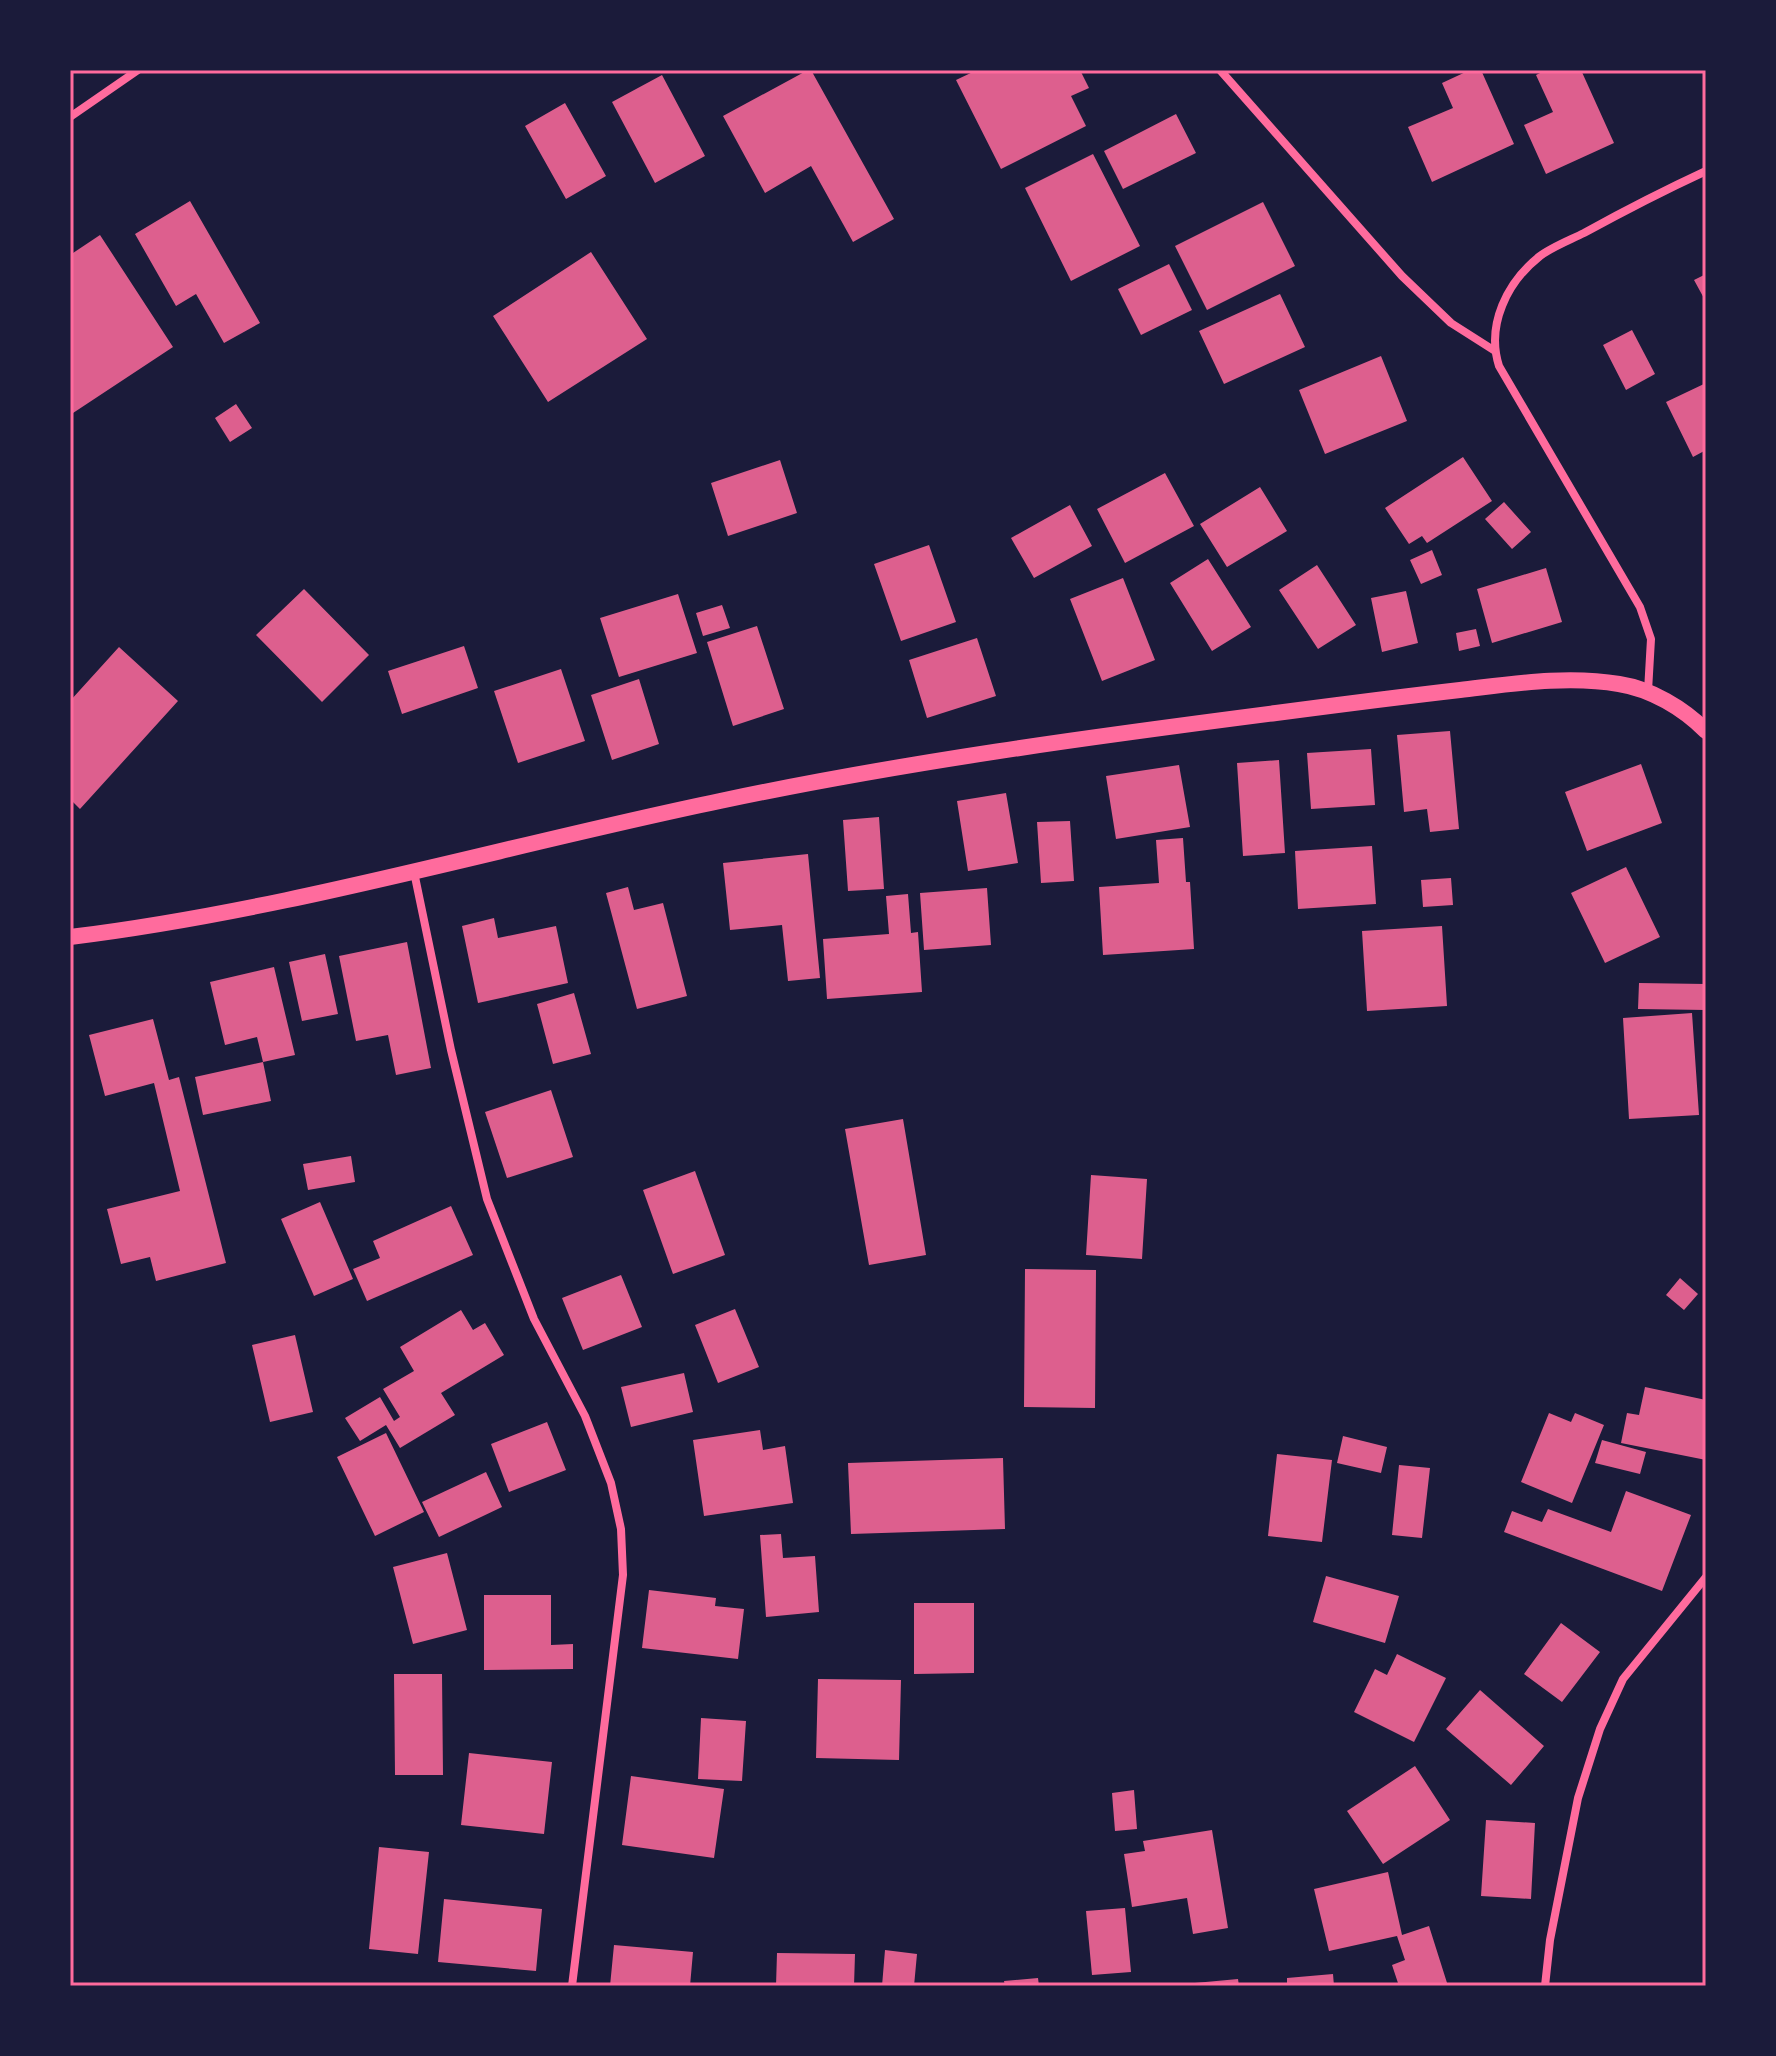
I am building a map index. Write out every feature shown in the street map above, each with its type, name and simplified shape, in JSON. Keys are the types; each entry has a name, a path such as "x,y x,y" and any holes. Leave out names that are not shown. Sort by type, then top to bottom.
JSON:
{"main road":[{"path":"70,937 148,928 414,872 717,801 867,771 1052,742 1529,683 1587,680 1648,691 1706,731"}],"street":[{"path":"70,117 138,70"},
{"path":"1220,70 1402,276 1451,323 1495,351"},
{"path":"1648,691 1651,639 1640,607 1499,366 1495,351 1495,328 1501,305 1518,279 1540,256 1706,171"},
{"path":"414,872 451,1050 487,1199 534,1319 585,1416 611,1483 621,1529 623,1575 572,1986"},
{"path":"1545,1986 1550,1940 1578,1798 1600,1729 1623,1679 1706,1577"}],"building":[{"path":"811,70 894,219 853,242 811,166 765,193 723,116"},
{"path":"977,70 1080,70 1089,88 1071,96 1086,126 1001,169 956,80"},
{"path":"1470,70 1481,70 1514,144 1432,182 1408,127 1453,108 1442,83"},
{"path":"1546,70 1581,70 1614,143 1546,174 1524,125 1553,112 1536,75"},
{"path":"662,75 705,156 655,183 612,102"},
{"path":"565,103 606,176 566,199 525,126"},
{"path":"1176,114 1196,153 1123,189 1104,151"},
{"path":"1093,154 1140,246 1071,281 1025,188"},
{"path":"190,201 260,323 224,343 196,294 176,306 135,234"},
{"path":"1263,202 1295,266 1207,310 1175,246"},
{"path":"100,235 173,347 70,415 70,255"},
{"path":"591,252 647,339 548,402 493,316"},
{"path":"1169,264 1192,310 1141,335 1118,289"},
{"path":"1706,274 1706,302 1694,280"},
{"path":"1280,294 1305,347 1224,384 1199,331"},
{"path":"1632,330 1655,374 1626,390 1603,345"},
{"path":"1381,356 1407,421 1325,454 1299,390"},
{"path":"1706,383 1706,450 1693,457 1666,402"},
{"path":"236,404 252,428 230,442 215,418"},
{"path":"1463,457 1492,501 1427,543 1422,536 1409,544 1385,508"},
{"path":"780,460 797,513 728,536 711,483"},
{"path":"1165,473 1194,526 1125,563 1097,509"},
{"path":"1260,487 1287,531 1227,567 1200,524"},
{"path":"1504,502 1531,532 1512,549 1485,519"},
{"path":"1070,505 1092,546 1034,578 1011,538"},
{"path":"929,545 956,622 901,641 874,564"},
{"path":"1432,550 1442,575 1421,584 1410,560"},
{"path":"1208,559 1251,627 1212,651 1170,583"},
{"path":"1317,565 1356,625 1318,649 1279,590"},
{"path":"1546,568 1562,622 1492,643 1477,589"},
{"path":"1123,578 1155,660 1102,681 1070,599"},
{"path":"304,589 369,655 322,702 256,635"},
{"path":"1406,591 1418,643 1382,652 1371,598"},
{"path":"678,594 697,653 619,677 600,618"},
{"path":"722,605 730,628 703,636 696,613"},
{"path":"757,626 784,709 733,726 707,642"},
{"path":"1476,629 1480,646 1459,651 1456,633"},
{"path":"977,638 996,696 927,718 909,660"},
{"path":"464,646 478,688 402,714 388,671"},
{"path":"119,647 178,701 80,809 70,799 70,701"},
{"path":"561,669 585,741 518,763 494,691"},
{"path":"639,679 659,744 612,760 591,695"},
{"path":"1450,731 1459,829 1430,832 1427,809 1404,812 1397,735"},
{"path":"1371,749 1375,805 1311,809 1307,753"},
{"path":"1279,760 1285,853 1243,856 1237,763"},
{"path":"1641,764 1662,823 1587,851 1565,792"},
{"path":"1179,765 1190,827 1116,839 1106,776"},
{"path":"1006,793 1018,863 968,871 957,801"},
{"path":"879,817 884,889 848,891 843,820"},
{"path":"1070,821 1074,881 1041,883 1037,822"},
{"path":"1183,838 1186,882 1190,882 1194,949 1103,955 1099,887 1159,883 1156,840"},
{"path":"1372,846 1376,904 1298,909 1295,851"},
{"path":"808,854 820,978 788,981 782,925 730,930 723,863"},
{"path":"1626,867 1660,937 1605,963 1571,893"},
{"path":"1451,878 1453,905 1423,907 1421,880"},
{"path":"628,887 634,910 663,903 687,996 637,1009 606,893"},
{"path":"987,888 991,945 924,950 920,893"},
{"path":"908,894 911,933 918,932 922,992 827,999 823,939 889,934 886,896"},
{"path":"494,918 498,938 556,926 568,983 478,1003 462,926"},
{"path":"1442,926 1447,1006 1367,1011 1362,931"},
{"path":"407,942 431,1068 396,1075 388,1035 356,1041 339,956"},
{"path":"325,954 338,1014 302,1021 289,962"},
{"path":"274,967 295,1055 263,1062 257,1037 225,1045 210,982"},
{"path":"1639,983 1706,984 1706,1010 1638,1009"},
{"path":"574,993 591,1054 553,1064 537,1004"},
{"path":"1692,1013 1699,1115 1629,1119 1623,1018"},
{"path":"153,1019 169,1080 179,1077 226,1263 156,1281 150,1257 121,1264 107,1209 180,1191 154,1083 105,1096 89,1035"},
{"path":"263,1062 271,1101 203,1115 195,1077"},
{"path":"551,1090 573,1157 507,1178 485,1112"},
{"path":"903,1119 926,1255 869,1265 845,1129"},
{"path":"351,1156 355,1182 308,1190 303,1164"},
{"path":"695,1171 725,1255 673,1274 643,1190"},
{"path":"1091,1175 1147,1179 1142,1259 1086,1255"},
{"path":"320,1202 353,1279 314,1296 281,1219"},
{"path":"451,1206 473,1255 367,1301 353,1269 380,1258 373,1241"},
{"path":"1025,1269 1096,1270 1095,1408 1024,1407"},
{"path":"621,1275 642,1327 583,1350 562,1298"},
{"path":"1680,1278 1698,1294 1684,1310 1666,1295"},
{"path":"735,1309 759,1367 718,1383 695,1325"},
{"path":"461,1310 473,1330 485,1323 504,1355 441,1393 455,1415 400,1448 386,1425 360,1441 345,1418 380,1397 394,1421 400,1417 383,1389 414,1371 400,1347"},
{"path":"295,1335 313,1412 270,1422 252,1345"},
{"path":"684,1373 693,1412 631,1427 621,1387"},
{"path":"1645,1387 1706,1400 1706,1460 1621,1443 1627,1413 1639,1415"},
{"path":"1549,1413 1571,1422 1575,1413 1604,1425 1572,1503 1521,1482"},
{"path":"547,1422 566,1470 509,1492 491,1444"},
{"path":"760,1430 763,1450 785,1446 793,1503 704,1516 693,1440"},
{"path":"386,1433 424,1512 375,1536 337,1457"},
{"path":"1343,1436 1387,1447 1381,1473 1337,1463"},
{"path":"1602,1440 1646,1452 1640,1474 1595,1463"},
{"path":"1277,1454 1332,1460 1322,1542 1268,1536"},
{"path":"1003,1458 1005,1529 851,1534 848,1463"},
{"path":"1399,1465 1430,1468 1422,1538 1392,1535"},
{"path":"486,1472 502,1507 439,1537 422,1502"},
{"path":"1626,1491 1691,1515 1662,1591 1504,1532 1512,1511 1542,1522 1548,1509 1611,1532"},
{"path":"781,1534 783,1558 815,1556 819,1612 766,1617 760,1535"},
{"path":"447,1553 467,1630 413,1644 393,1567"},
{"path":"1326,1576 1399,1596 1385,1643 1313,1622"},
{"path":"649,1590 716,1598 715,1606 744,1609 738,1659 642,1648"},
{"path":"484,1595 551,1595 551,1645 573,1644 573,1669 484,1670"},
{"path":"914,1603 974,1603 974,1673 914,1674"},
{"path":"1561,1623 1600,1652 1562,1702 1524,1674"},
{"path":"1397,1654 1446,1678 1414,1742 1354,1712 1375,1669 1387,1675"},
{"path":"394,1674 442,1674 443,1775 395,1775"},
{"path":"818,1679 901,1680 899,1760 816,1758"},
{"path":"1480,1690 1544,1746 1511,1785 1446,1729"},
{"path":"701,1718 746,1721 742,1781 698,1779"},
{"path":"469,1753 552,1762 544,1834 461,1825"},
{"path":"1415,1766 1450,1820 1383,1864 1347,1811"},
{"path":"631,1776 724,1789 714,1858 622,1845"},
{"path":"1134,1790 1137,1829 1115,1831 1112,1793"},
{"path":"1486,1820 1535,1823 1531,1899 1481,1896"},
{"path":"1212,1830 1228,1928 1193,1934 1187,1898 1132,1907 1124,1854 1145,1851 1143,1841"},
{"path":"379,1847 429,1852 418,1954 369,1949"},
{"path":"1388,1872 1402,1935 1429,1926 1448,1986 1399,1986 1392,1965 1405,1960 1397,1936 1329,1951 1314,1889"},
{"path":"444,1899 542,1909 536,1971 438,1962"},
{"path":"1125,1908 1131,1972 1092,1975 1086,1911"},
{"path":"614,1945 693,1952 690,1986 610,1986"},
{"path":"885,1950 917,1954 914,1986 882,1986"},
{"path":"777,1953 855,1954 854,1986 776,1986"},
{"path":"1333,1974 1334,1986 1287,1986 1287,1978"},
{"path":"1038,1978 1039,1986 1005,1986 1004,1981"},
{"path":"1238,1979 1239,1986 1184,1986 1184,1984"}]}
